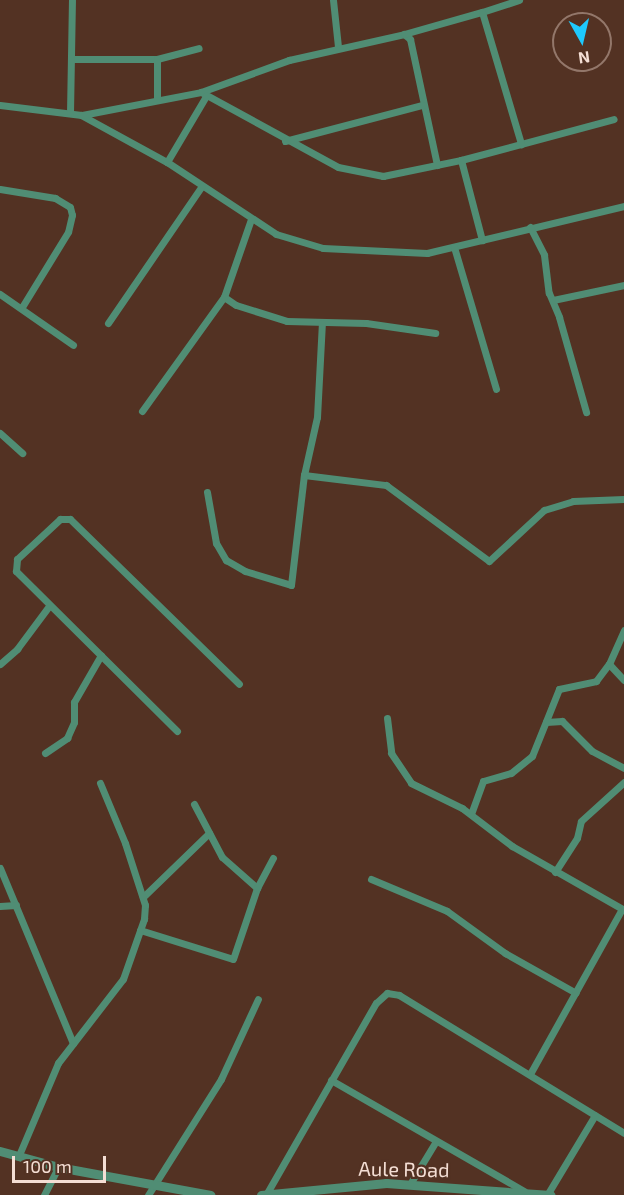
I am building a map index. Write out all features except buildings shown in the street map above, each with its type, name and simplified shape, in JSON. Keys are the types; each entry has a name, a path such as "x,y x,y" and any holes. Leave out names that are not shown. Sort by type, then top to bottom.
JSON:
{"street":[{"path":"70,113 74,58 72,0"},
{"path":"333,0 338,47"},
{"path":"81,115 158,99 203,94 338,47 404,34 519,0"},
{"path":"482,12 521,144"},
{"path":"404,34 410,39 422,105 437,165"},
{"path":"74,58 157,58 199,48"},
{"path":"157,58 158,99"},
{"path":"203,94 285,141 338,167 369,175 399,175 614,119"},
{"path":"166,162 203,94"},
{"path":"0,105 81,115 166,162 251,219 295,243 322,248 400,254 454,247 624,206"},
{"path":"285,141 422,105"},
{"path":"461,160 482,240"},
{"path":"108,323 201,187"},
{"path":"1,191 55,198 70,207 72,215 68,232 22,307"},
{"path":"142,411 224,297 251,219"},
{"path":"530,227 544,255 549,293 554,300 586,412"},
{"path":"454,247 496,389"},
{"path":"554,300 624,285"},
{"path":"0,294 22,307 73,345"},
{"path":"224,297 236,305 287,321 366,322 435,333"},
{"path":"207,492 216,543 226,560 244,572 288,586 292,582 304,475 317,417 322,323"},
{"path":"0,433 22,453"},
{"path":"304,475 386,485 489,561 544,510 573,501 624,500"},
{"path":"177,731 49,606 15,564 60,519 67,517 239,684"},
{"path":"0,664 17,649 49,606"},
{"path":"471,814 483,781 511,773 527,762 559,689 591,684 609,664 624,630"},
{"path":"45,753 67,738 74,722 74,702 101,655"},
{"path":"609,664 624,680"},
{"path":"387,718 391,753 402,774 418,789 471,814 512,846 623,910 530,1074"},
{"path":"546,722 562,721 592,751 624,768"},
{"path":"555,872 578,838 581,821 624,782"},
{"path":"19,1155 54,1070 114,994 146,911 143,897 100,783"},
{"path":"194,804 209,833 233,869 257,888"},
{"path":"143,897 209,833"},
{"path":"140,930 233,959 257,888 273,858"},
{"path":"0,868 73,1044"},
{"path":"371,879 447,911 505,953 576,993"},
{"path":"0,906 16,905"},
{"path":"264,1194 376,1003 387,993 399,995 624,1133"},
{"path":"148,1195 152,1185 220,1078 258,999"},
{"path":"331,1080 525,1192"},
{"path":"549,1195 595,1115"},
{"path":"410,1184 436,1141"},
{"path":"0,1151 58,1167 210,1195"},
{"path":"44,1195 58,1167"},
{"name":"Aule Road","path":"264,1194 410,1184 549,1195"}]}
